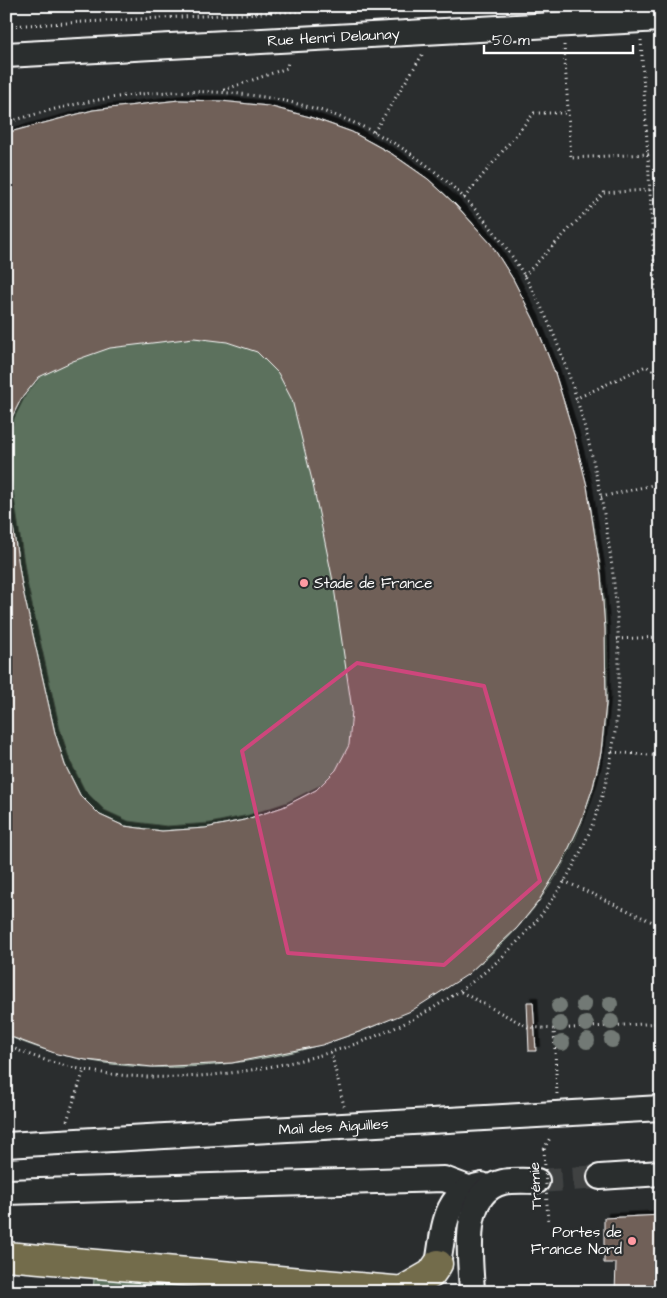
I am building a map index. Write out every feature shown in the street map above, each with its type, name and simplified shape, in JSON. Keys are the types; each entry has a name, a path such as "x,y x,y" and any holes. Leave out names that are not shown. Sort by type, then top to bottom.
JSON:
{"highway":[{"path":"6,1256 411,1290 430,1274 438,1264"}],"street":[{"name":"Rue Henri Delaunay","path":"6,54 661,19"},
{"name":"Mail des Aiguilles","path":"6,1145 661,1108"},
{"path":"600,1177 661,1173"},
{"path":"6,1192 444,1179 468,1188 501,1182 537,1181"},
{"path":"472,1292 470,1226 475,1206 485,1192 501,1182"},
{"path":"438,1264 447,1215 453,1202 468,1188"}],"path":[{"path":"6,26 397,6"},
{"path":"641,35 661,377"},
{"path":"564,39 571,158 649,154"},
{"path":"374,132 427,49"},
{"path":"222,91 287,68 289,56"},
{"path":"6,123 59,107 110,97 178,91 222,91 256,94 299,103 342,118 374,132 415,157 464,198 500,240 524,276 545,318 576,399 601,497 612,573 617,638 618,701 612,752 604,788 592,824 564,881 519,940 496,963 461,992 415,1020 331,1052 262,1069 211,1075 137,1076 84,1070 54,1063 6,1045"},
{"path":"464,198 534,113 568,113"},
{"path":"524,276 604,193 661,189"},
{"path":"576,399 646,366 661,377"},
{"path":"601,497 661,483"},
{"path":"617,638 661,637"},
{"path":"612,752 661,756"},
{"path":"564,881 661,926"},
{"path":"461,992 528,1027 554,1029 661,1023"},
{"path":"554,1029 558,1114"},
{"path":"331,1052 344,1102 347,1126"},
{"path":"67,1141 67,1115 84,1070"},
{"name":"Trémie","path":"544,1149 548,1222"}],"highlighted area":[{"path":"357,663 484,686 540,881 444,965 288,953 242,751"}],"green space":[{"name":"Stade de France","path":"179,100 248,105 281,110 343,129 373,143 402,160 431,182 461,210 486,240 509,273 528,308 544,345 570,421 588,494 601,568 605,606 608,682 606,719 601,754 586,813 562,866 531,912 493,952 449,986 400,1014 346,1037 289,1053 254,1060 218,1065 146,1067 110,1064 75,1058 40,1048 6,1035 6,133 93,110"},
{"path":"94,1278 246,1292 93,1292"}],"building":[{"name":"Stade de France","path":"179,100 221,101 268,106 310,117 352,132 392,154 428,179 455,204 491,244 513,279 534,320 555,373 587,486 601,575 605,629 606,703 601,752 593,787 581,822 562,863 538,902 517,928 467,975 411,1011 322,1045 232,1063 152,1067 86,1060 57,1054 6,1035 6,481 22,586 55,733 65,765 80,795 100,815 124,826 162,831 205,828 244,820 283,807 316,790 336,770 349,745 352,710 333,581 312,480 292,400 278,373 257,352 227,342 194,338 110,348 73,361 39,377 21,399 9,423 6,440 6,133 93,110"},
{"path":"527,1002 533,1002 536,1051 529,1051"},
{"name":"Portes de France Nord","path":"661,1215 661,1292 615,1292 616,1263 604,1263 604,1218"}],"tunnel":[{"path":"537,1181 600,1177"}],"place":[{"name":"Stade de France","path":"304,583"},
{"name":"Portes de France Nord","path":"632,1241"}]}
